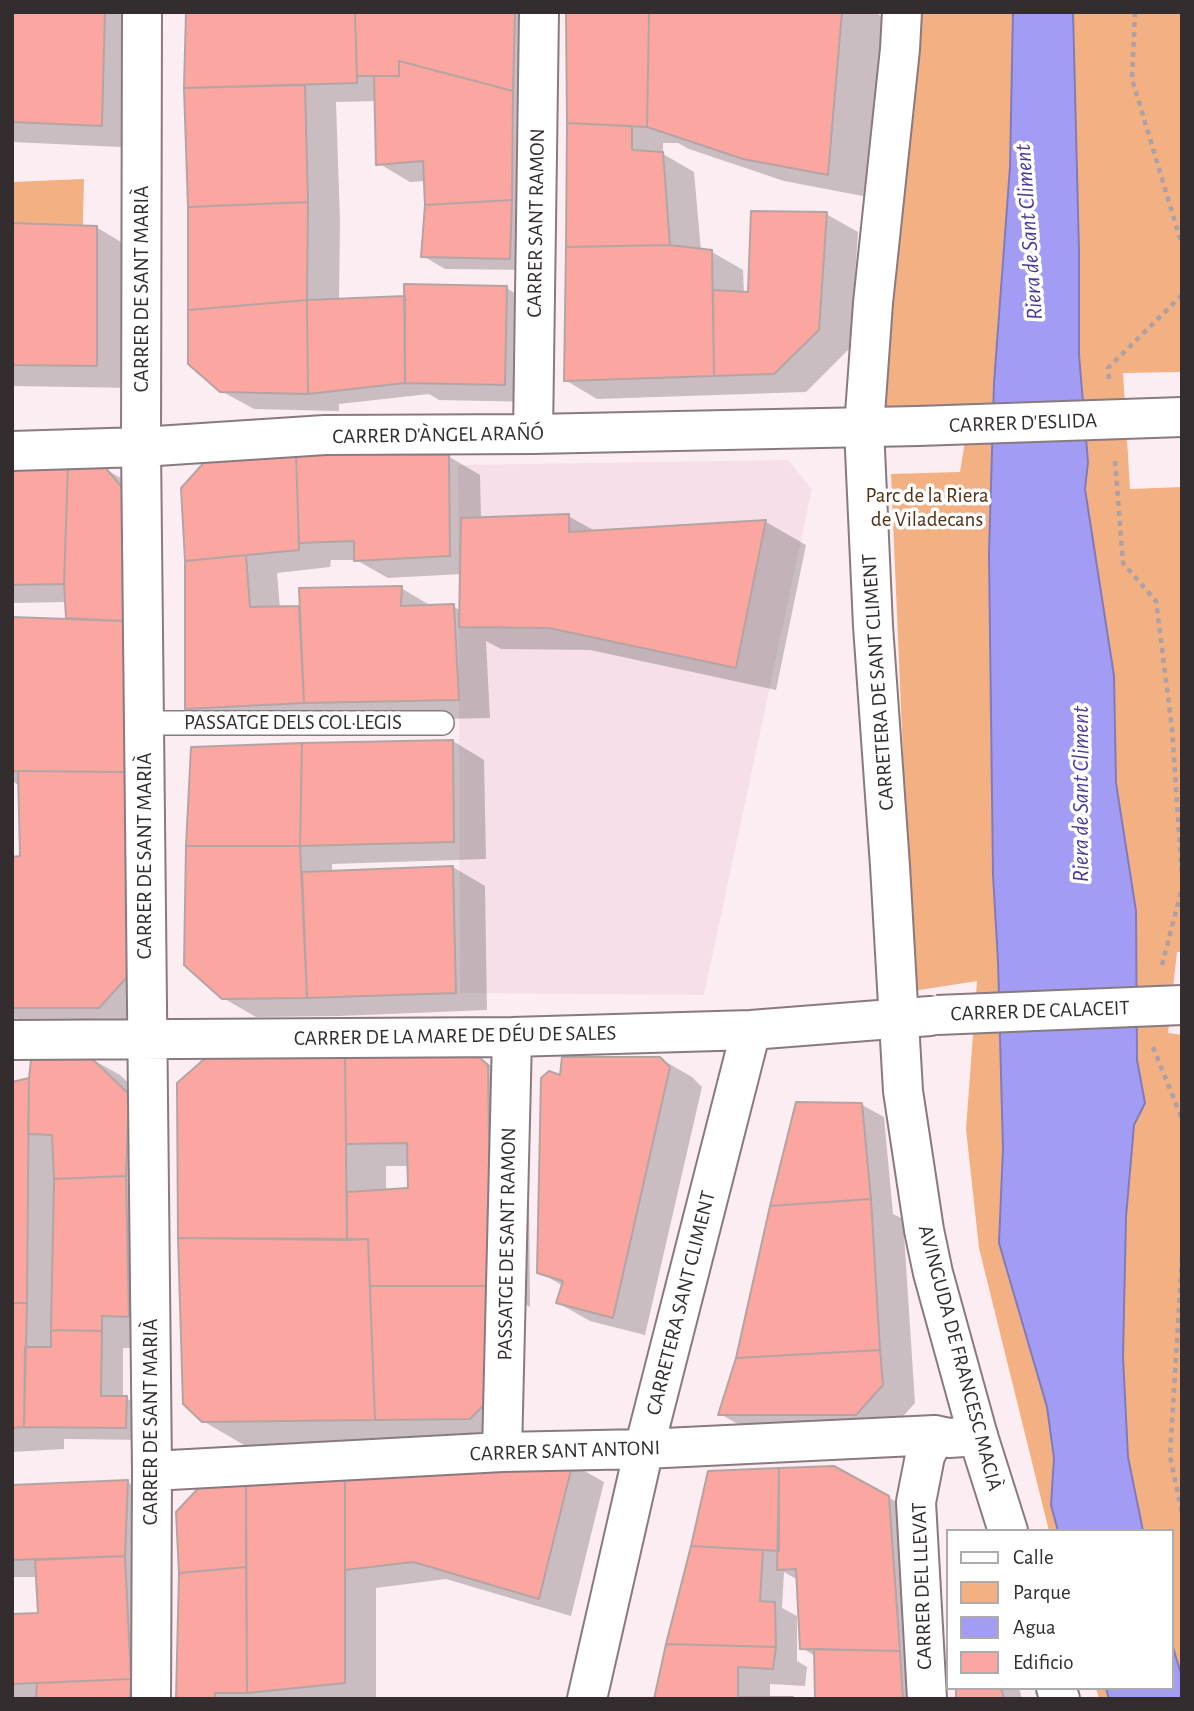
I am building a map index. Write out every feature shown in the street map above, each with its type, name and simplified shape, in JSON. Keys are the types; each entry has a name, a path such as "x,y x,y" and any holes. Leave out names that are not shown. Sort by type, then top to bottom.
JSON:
{"street":[{"name":"CARRER DE SANT MARIÀ","path":"142,12 141,447 152,1471 151,1699"},
{"name":"CARRER SANT RAMON","path":"533,434 539,12"},
{"name":"CARRETERA DE SANT CLIMENT","path":"898,1018 873,626 864,428 873,303 902,12"},
{"name":"CARRER D'ESLIDA","path":"864,428 1182,417"},
{"name":"CARRER D'ÀNGEL ARAÑÓ","path":"12,451 141,447 325,435 864,428"},
{"name":"CARRER DE CALACEIT","path":"898,1018 1182,1005"},
{"name":"CARRER DE LA MARE DE DÉU DE SALES","path":"12,1040 512,1037 751,1030 898,1018"},
{"name":"AVINGUDA DE FRANCESC MACIÀ","path":"898,1018 903,1091 933,1273 1006,1529"},
{"name":"CARRETERA SANT CLIMENT","path":"587,1699 644,1450 751,1030"},
{"name":"PASSATGE DE SANT RAMON","path":"502,1452 512,1037"},
{"name":"CARRER SANT ANTONI","path":"152,1471 502,1452 644,1450 936,1435 949,1438 978,1436"},
{"name":"CARRER DEL LLEVAT","path":"927,1699 916,1502 925,1457 936,1435"}],"lane":[{"name":"PASSATGE DELS COL·LEGIS","path":"144,723 442,723"}],"path":[{"path":"1135,12 1132,79 1182,245"},
{"path":"1109,382 1108,368 1182,295"},
{"path":"1114,451 1123,563 1156,601 1172,728 1182,877"},
{"path":"1162,965 1182,888"},
{"path":"1151,1042 1182,1119"},
{"path":"1182,1258 1170,1456 1182,1513"}],"shaded area":[{"path":"788,460 812,489 704,995 460,993 458,465"}],"green space":[{"name":"Parc de la Riera de Viladecans","path":"911,12 1182,12 1182,372 1123,373 1130,489 1182,487 1182,952 1177,952 1168,1033 1182,1035 1182,1699 1099,1699 1097,1690 1173,1690 1173,1529 1049,1529 979,1248 966,1129 977,981 913,991 891,474 960,472 970,410 884,414"},
{"path":"84,179 82,252 12,251 12,182"}],"water":[{"name":"Riera de Sant Climent","path":"1013,12 1073,12 1079,355 1088,462 1085,489 1114,676 1116,783 1136,911 1137,1060 1145,1103 1134,1125 1126,1217 1123,1357 1128,1457 1143,1529 1057,1529 1051,1505 1054,1458 1047,1407 999,1243 1003,1149 993,875 989,553 994,383 1010,167"},
{"path":"1173,1648 1182,1677 1182,1699 1109,1699 1107,1690 1173,1690"}],"building":[{"path":"12,12 105,12 102,126 12,122"},
{"path":"186,12 355,12 357,83 184,88"},
{"path":"355,12 515,12 513,91 399,61 399,76 357,76"},
{"path":"566,12 649,12 647,127 567,123"},
{"path":"649,12 842,12 828,175 743,159 647,127"},
{"path":"399,61 513,91 512,200 425,205 423,161 376,165 374,76 399,76"},
{"path":"305,85 308,202 188,207 184,88"},
{"path":"567,123 632,126 632,150 663,152 670,245 566,247"},
{"path":"512,200 510,259 421,257 425,205"},
{"path":"308,202 307,300 188,310 188,207"},
{"path":"751,211 827,212 819,330 774,374 714,376 713,290 748,292"},
{"path":"12,223 97,226 97,366 12,365"},
{"path":"670,245 712,250 714,376 564,381 566,247"},
{"path":"404,284 507,286 505,385 405,383"},
{"path":"405,296 405,383 308,394 307,300"},
{"path":"307,300 308,394 220,392 188,364 188,310"},
{"path":"296,452 299,550 185,561 181,488 210,456"},
{"path":"296,452 449,455 450,556 354,561 354,541 299,543"},
{"path":"12,465 68,466 64,584 12,585"},
{"path":"68,466 104,466 125,491 123,621 66,618 64,584"},
{"path":"569,514 569,532 766,520 736,668 549,628 459,627 461,518"},
{"path":"246,555 250,607 299,606 304,703 185,709 185,561"},
{"path":"402,586 401,606 454,604 459,700 304,703 299,588"},
{"path":"12,617 123,621 126,772 12,771"},
{"path":"453,740 454,842 300,846 302,743"},
{"path":"302,743 300,846 186,846 191,747"},
{"path":"18,771 126,772 128,976 99,1008 12,1008 12,857 20,856"},
{"path":"186,846 300,846 307,998 222,999 184,965"},
{"path":"453,866 456,993 307,998 302,872"},
{"path":"32,1051 88,1055 129,1094 126,1176 54,1179 52,1135 28,1134"},
{"path":"210,1054 345,1057 347,1240 178,1238 177,1083"},
{"path":"345,1057 479,1057 488,1065 491,1286 370,1286 368,1239 347,1240 347,1192 408,1188 407,1143 346,1144"},
{"path":"562,1057 660,1057 670,1067 613,1318 556,1303 563,1281 537,1273 541,1078 549,1071 560,1075"},
{"path":"29,1078 27,1303 12,1303 12,1082"},
{"path":"796,1102 862,1103 871,1199 770,1206"},
{"path":"126,1176 129,1317 102,1316 102,1331 51,1330 54,1179"},
{"path":"871,1199 880,1350 736,1358 770,1206"},
{"path":"178,1238 368,1239 375,1420 202,1422 183,1404"},
{"path":"370,1286 491,1286 487,1402 470,1419 375,1420"},
{"path":"12,1303 27,1303 24,1427 12,1428"},
{"path":"51,1330 102,1331 101,1396 127,1396 126,1428 24,1427 25,1347 51,1347"},
{"path":"880,1350 883,1385 856,1415 718,1415 736,1358"},
{"path":"573,1462 539,1599 413,1562 345,1570 345,1472"},
{"path":"834,1466 889,1496 900,1651 800,1649 796,1569 777,1570 779,1468"},
{"path":"779,1468 779,1551 691,1546 708,1471"},
{"path":"345,1472 345,1683 247,1693 246,1477"},
{"path":"246,1477 246,1567 179,1573 176,1512 205,1481"},
{"path":"128,1480 125,1556 12,1560 12,1485"},
{"path":"691,1546 763,1550 760,1601 775,1602 776,1647 666,1644"},
{"path":"125,1556 131,1679 12,1684 12,1614 38,1613 35,1560"},
{"path":"246,1567 247,1693 215,1693 215,1699 176,1699 179,1573"},
{"path":"666,1644 776,1647 773,1669 738,1667 738,1697 793,1699 654,1699"},
{"path":"814,1649 900,1651 903,1699 815,1699"},
{"path":"131,1679 130,1699 36,1699 37,1683"},
{"path":"956,1690 1002,1690 1004,1699 956,1699"}]}
